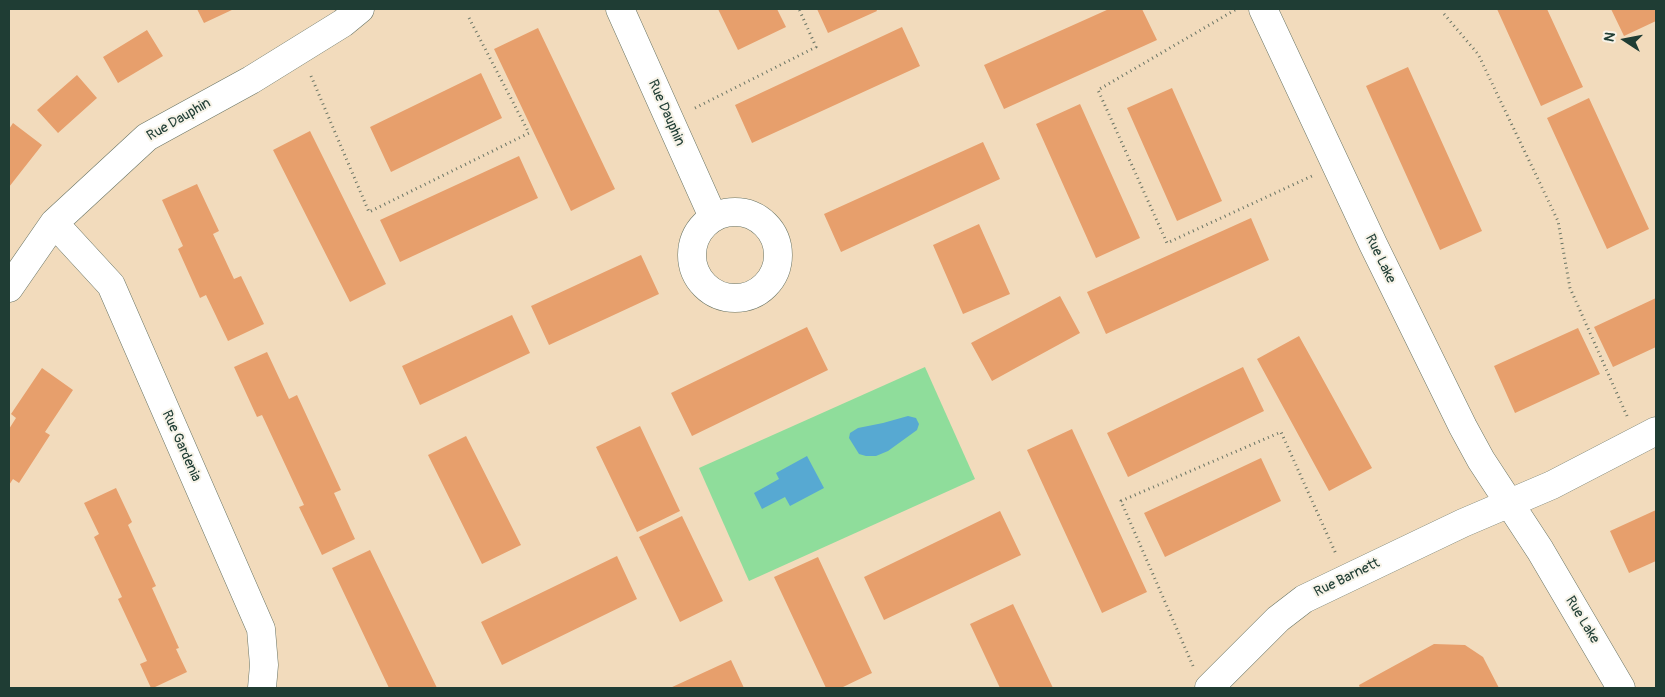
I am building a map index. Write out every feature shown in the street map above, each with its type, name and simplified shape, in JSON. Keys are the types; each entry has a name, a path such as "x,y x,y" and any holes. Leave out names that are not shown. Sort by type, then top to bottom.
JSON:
{"street":[{"name":"Rue Dauphin","path":"620,9 713,217"},
{"name":"Rue Lake","path":"1263,9 1377,253 1459,419 1481,460 1540,550 1621,688"},
{"name":"Rue Dauphin","path":"9,288 54,223 147,137 251,80 346,13"},
{"name":"Rue Gardenia","path":"54,223 111,285 261,629 264,665 262,688"},
{"path":"1509,503 1552,485 1647,435"},
{"name":"Rue Barnett","path":"1202,679 1291,607 1322,589 1509,503"}],"path":[{"path":"670,121 816,47 799,9"},
{"path":"1238,9 1098,90 1167,243 1336,165"},
{"path":"1444,14 1478,54 1558,221 1570,288 1647,435"},
{"path":"311,75 369,212 528,133 468,16"},
{"path":"1202,679 1121,501 1281,432 1346,578"}],"green space":[{"path":"925,367 975,479 749,581 699,468"}],"water":[{"path":"908,416 916,418 919,424 917,430 888,451 876,456 859,454 849,438 850,433 858,428"},
{"path":"807,456 824,488 790,506 785,497 762,509 754,493 779,479 776,473"}],"building":[{"path":"197,9 234,9 204,23"},
{"path":"718,9 777,9 786,27 738,50"},
{"path":"817,9 876,9 877,11 828,33"},
{"path":"1109,9 1142,9 1157,40 1004,109 984,65"},
{"path":"1497,9 1547,9 1583,87 1541,106"},
{"path":"1611,9 1656,9 1656,21 1624,36"},
{"path":"902,27 920,66 752,143 735,105"},
{"path":"538,28 615,189 571,211 494,49"},
{"path":"147,30 163,56 118,83 103,57"},
{"path":"1408,67 1482,231 1440,250 1366,86"},
{"path":"481,73 502,118 391,172 370,127"},
{"path":"77,75 97,98 58,133 37,110"},
{"path":"1172,88 1222,201 1177,221 1127,108"},
{"path":"1589,98 1649,229 1607,249 1547,118"},
{"path":"1080,104 1140,238 1096,258 1036,124"},
{"path":"13,123 42,145 9,187 9,129"},
{"path":"310,131 386,284 350,302 273,150"},
{"path":"983,142 1000,179 841,252 824,214"},
{"path":"519,156 538,198 400,262 380,220"},
{"path":"197,184 219,231 213,234 234,279 241,276 264,324 228,341 206,295 200,298 178,249 183,246 162,200"},
{"path":"1251,218 1269,260 1106,334 1087,292"},
{"path":"979,224 1010,294 963,314 933,245"},
{"path":"641,255 659,294 549,345 531,306"},
{"path":"1060,296 1080,333 992,381 971,343"},
{"path":"1656,298 1656,347 1613,367 1594,327"},
{"path":"512,315 530,353 420,405 402,366"},
{"path":"807,327 828,370 692,436 671,393"},
{"path":"1578,328 1600,374 1515,413 1494,366"},
{"path":"1299,336 1372,468 1329,491 1257,359"},
{"path":"267,352 289,399 297,395 341,490 334,493 355,539 322,555 299,507 304,505 262,415 257,417 234,367"},
{"path":"1243,367 1264,411 1128,477 1107,433"},
{"path":"42,368 73,390 45,432 50,435 19,483 13,479 9,485 9,429 16,418 11,414"},
{"path":"640,426 680,511 637,532 596,447"},
{"path":"1072,429 1147,592 1102,613 1027,450"},
{"path":"466,436 521,545 482,564 428,455"},
{"path":"1261,458 1281,501 1165,557 1144,513"},
{"path":"116,488 132,522 128,525 156,586 152,588 179,648 176,649 187,672 153,688 151,688 140,664 147,661 118,599 122,597 94,537 99,534 84,503"},
{"path":"1656,510 1656,561 1629,573 1610,531"},
{"path":"1000,511 1021,555 884,620 864,577"},
{"path":"682,516 723,601 680,622 639,537"},
{"path":"370,550 437,688 389,688 332,568"},
{"path":"617,556 637,599 502,665 481,622"},
{"path":"818,557 872,673 841,688 826,688 774,577"},
{"path":"1013,604 1053,688 1000,688 970,624"},
{"path":"1434,644 1465,645 1483,657 1499,688 1360,688 1359,685"},
{"path":"731,660 744,688 670,688"}]}
